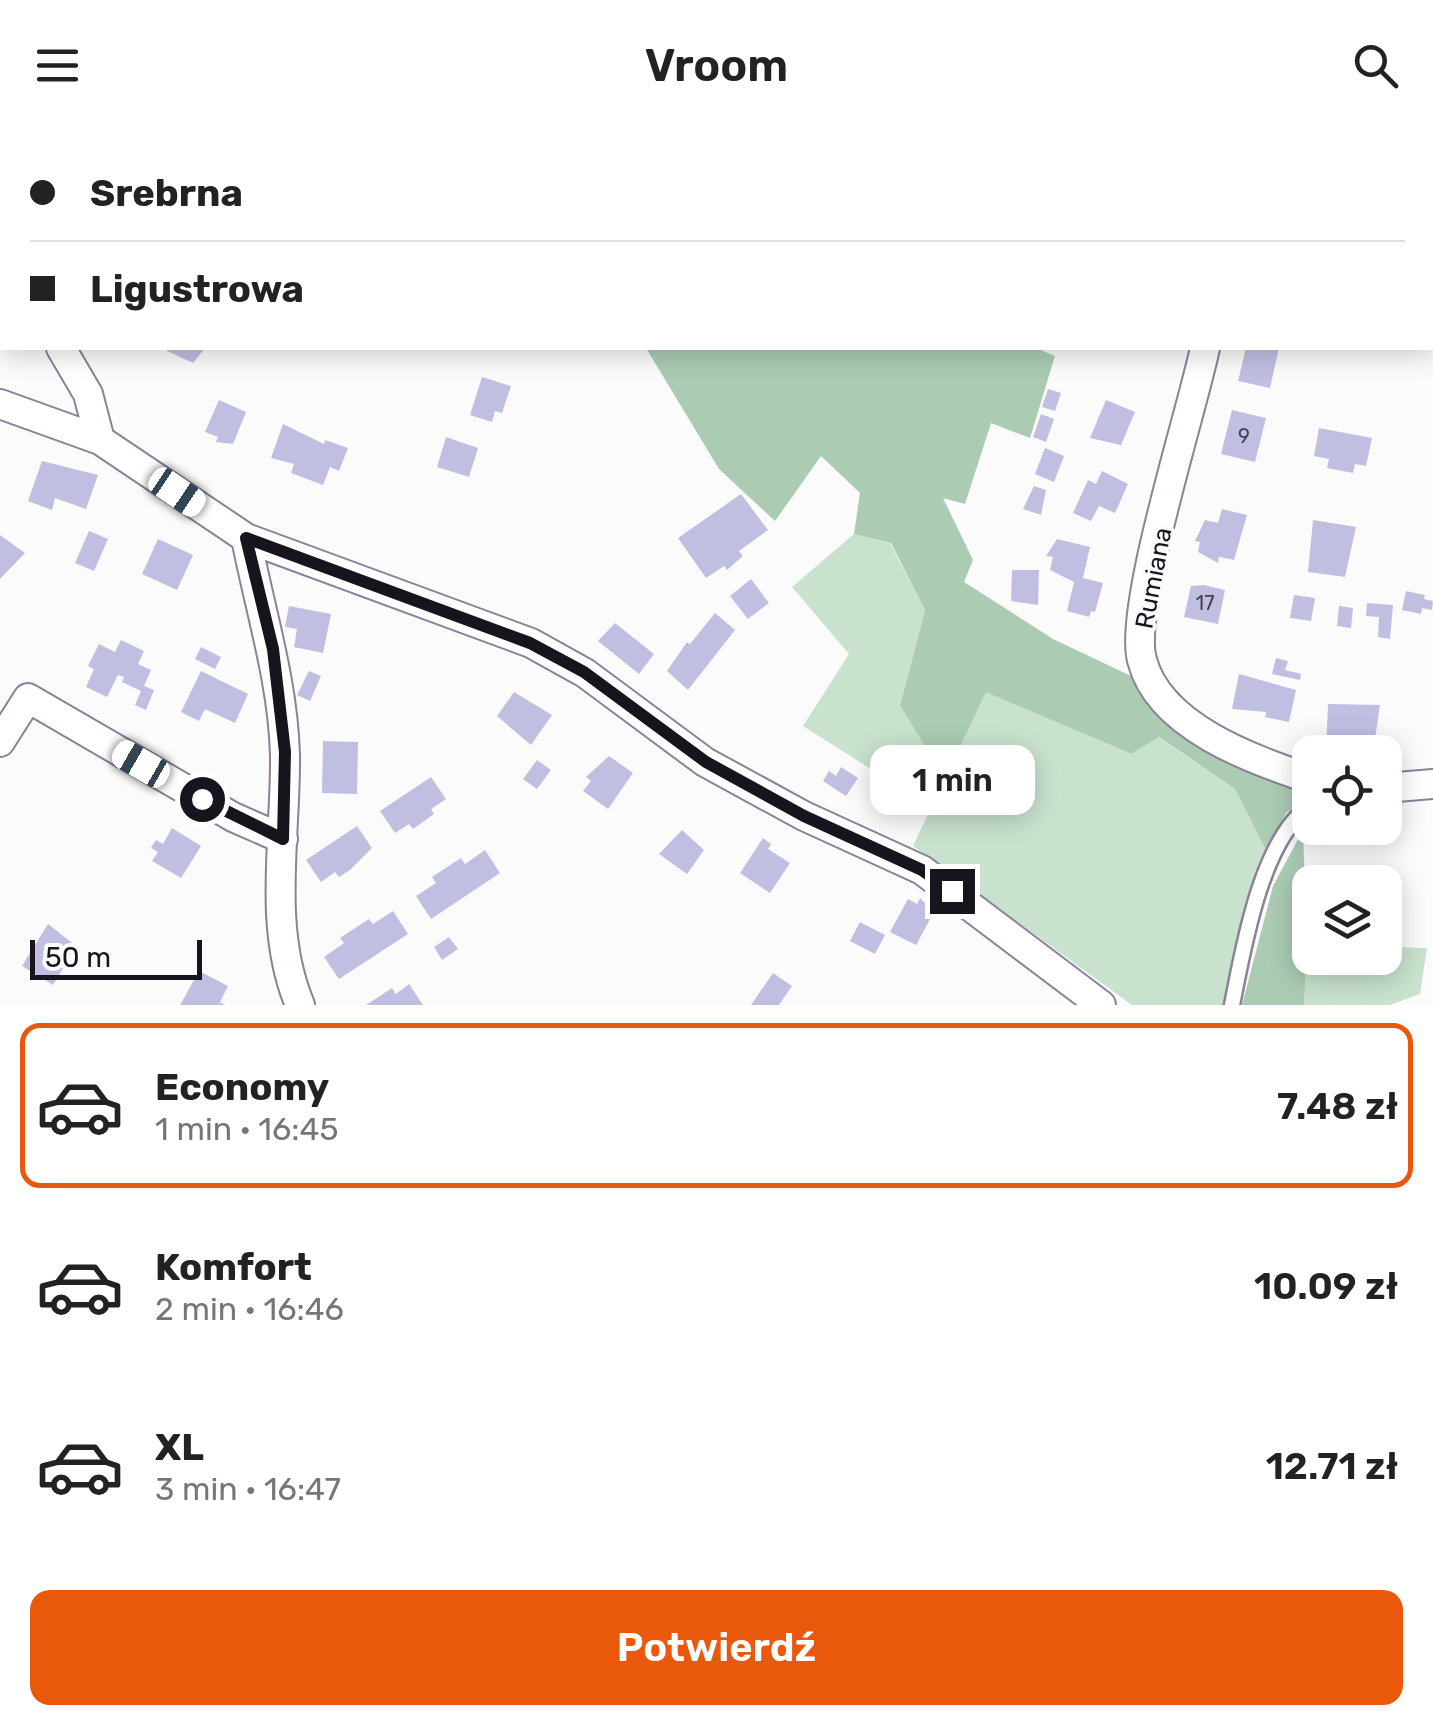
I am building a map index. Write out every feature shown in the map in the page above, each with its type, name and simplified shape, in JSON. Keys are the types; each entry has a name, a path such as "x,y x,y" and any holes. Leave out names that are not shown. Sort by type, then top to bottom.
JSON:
{"street":[{"path":"62,350 88,394 100,440"},
{"name":"Rumiana","path":"1205,350 1153,558 1141,626 1141,660 1157,691 1182,718 1264,763 1292,773"},
{"path":"0,404 100,440 246,538 530,643 584,672 706,762 804,816 922,870 1101,1005"},
{"path":"246,538 273,649 285,752 280,888 284,938 300,1005"},
{"path":"0,742 28,698 233,817 283,839"},
{"path":"1402,787 1433,784"}],"lane":[{"path":"1232,1005 1247,930 1280,841 1292,823"}],"green space":[{"path":"647,350 1041,350 1055,356 1030,438 991,423 965,504 943,498 973,560 964,582 1053,639 1131,676 1178,730 1292,780 1292,808 1267,852 1235,789 1159,737 1131,754 986,692 931,808 912,795 934,761 900,705 925,610 891,543 854,534 860,493 821,456 775,521 719,469"},
{"path":"854,534 890,543 925,610 900,704 934,761 912,795 803,726 849,654 792,587"},
{"path":"986,691 1130,754 1158,737 1235,789 1267,852 1224,1005 1132,1005 913,846"},
{"path":"1295,845 1304,845 1304,865 1292,865 1292,975 1306,975 1304,1005 1242,1005 1273,886"},
{"path":"1402,947 1427,948 1420,994 1390,1005 1304,1005 1306,975 1402,975"}],"building":[{"path":"167,350 203,350 193,363"},
{"path":"1246,350 1279,350 1270,388 1238,381"},
{"path":"482,377 511,386 502,413 495,411 492,422 470,415"},
{"path":"1048,389 1061,393 1055,411 1042,407"},
{"path":"219,400 246,412 233,444 216,442 218,437 205,432"},
{"path":"1106,400 1135,412 1121,445 1090,438"},
{"path":"1232,410 1266,418 1255,462 1221,454"},
{"path":"1041,414 1054,419 1046,442 1033,437"},
{"path":"283,424 324,444 325,440 348,448 339,471 330,467 323,485 291,473 294,464 271,458"},
{"path":"1319,428 1372,438 1366,466 1355,464 1353,473 1327,468 1329,459 1314,456"},
{"path":"446,437 478,448 469,477 437,467"},
{"path":"1045,448 1064,456 1054,482 1035,474"},
{"path":"42,461 98,475 86,509 55,498 52,510 28,501"},
{"path":"1102,471 1128,484 1115,513 1099,506 1091,521 1073,513 1088,480 1096,484"},
{"path":"1034,486 1046,490 1041,515 1023,509"},
{"path":"741,494 768,530 739,551 743,556 727,570 724,566 706,578 678,538"},
{"path":"1222,509 1247,515 1234,560 1219,557 1218,563 1198,552 1200,542 1195,541 1205,520 1218,523"},
{"path":"1313,520 1356,527 1345,577 1308,572"},
{"path":"89,531 108,539 94,571 75,563"},
{"path":"0,535 25,553 0,579"},
{"path":"158,539 193,555 177,590 142,574"},
{"path":"1057,539 1090,547 1083,578 1103,583 1095,612 1091,611 1089,617 1067,611 1074,582 1050,570 1053,557 1046,556"},
{"path":"1012,570 1039,570 1038,605 1011,601"},
{"path":"751,579 769,603 748,619 730,596"},
{"path":"1191,586 1225,590 1218,624 1184,617"},
{"path":"1406,591 1425,595 1424,599 1433,601 1432,610 1422,608 1421,614 1402,610"},
{"path":"1294,595 1315,598 1311,621 1290,618"},
{"path":"1367,603 1393,605 1390,639 1378,637 1379,617 1366,616"},
{"path":"289,606 331,614 323,653 294,647 297,629 285,627"},
{"path":"1339,606 1353,608 1351,628 1337,626"},
{"path":"715,613 735,630 688,690 667,671 687,642 690,644"},
{"path":"615,623 654,654 639,674 598,641"},
{"path":"121,640 144,651 138,664 151,670 144,686 154,690 146,710 135,705 141,691 122,682 124,677 118,675 107,697 86,687 94,669 88,666 99,644 115,652"},
{"path":"201,647 221,657 215,669 195,659"},
{"path":"1276,658 1288,661 1285,670 1301,674 1300,680 1272,674"},
{"path":"201,671 248,694 235,723 205,709 199,721 181,712"},
{"path":"309,671 321,676 310,701 297,695"},
{"path":"1239,674 1296,690 1289,722 1265,717 1266,712 1232,709"},
{"path":"514,692 552,715 531,745 497,716"},
{"path":"1328,704 1380,705 1376,735 1327,735"},
{"path":"323,741 358,742 357,794 322,793"},
{"path":"609,756 633,773 608,809 583,791 591,781 586,777"},
{"path":"537,760 551,770 537,789 523,779"},
{"path":"841,767 858,778 846,796 823,781 829,771 836,776"},
{"path":"431,777 446,799 431,809 434,814 413,829 409,824 395,833 380,811"},
{"path":"357,826 372,848 350,870 339,877 335,872 321,882 306,860"},
{"path":"172,828 201,846 181,878 152,861 158,852 151,848 156,840 163,844"},
{"path":"682,830 704,850 687,874 659,854"},
{"path":"763,838 771,844 768,849 790,863 770,893 740,873"},
{"path":"485,850 500,873 431,919 416,896 436,883 432,877 447,867 461,858 465,864"},
{"path":"920,898 934,912 916,945 890,932 908,899 917,904"},
{"path":"393,911 408,934 339,979 324,957 344,943 340,938 369,919 373,924"},
{"path":"860,922 885,935 875,954 850,941"},
{"path":"48,924 76,946 53,985 22,966"},
{"path":"449,937 458,949 442,960 434,947"},
{"path":"199,971 228,986 220,1002 225,1005 180,1005"},
{"path":"773,973 792,986 779,1005 751,1005"},
{"path":"409,984 423,1005 366,1005 392,988 396,994"}],"route":[{"path":"202,799 283,839 285,752 273,649 246,538 530,643 584,672 706,762 804,816 922,870 952,891"}]}
